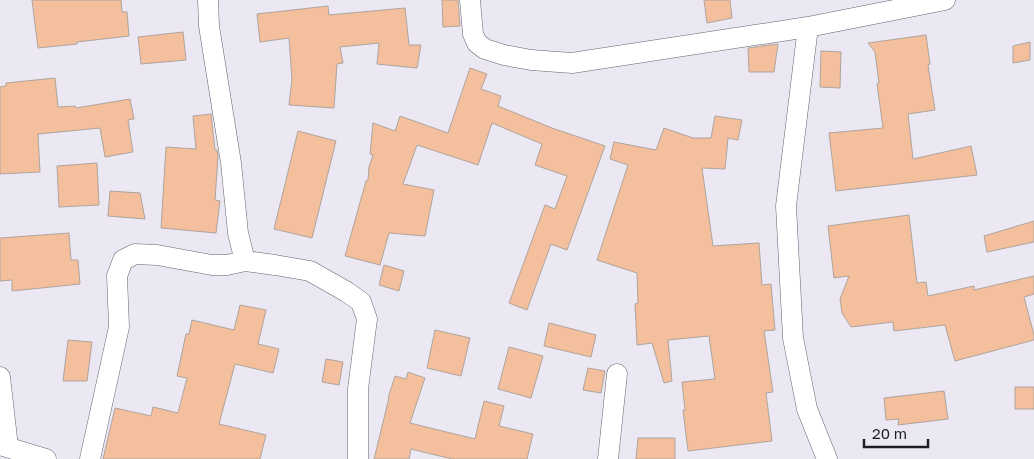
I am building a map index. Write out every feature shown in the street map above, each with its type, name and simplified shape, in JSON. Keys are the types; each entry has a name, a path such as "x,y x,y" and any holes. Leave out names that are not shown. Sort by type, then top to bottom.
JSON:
{"street":[{"path":"208,0 211,42 231,164 238,233 245,261"},
{"path":"470,0 473,34 477,43 486,49 530,60 572,63 808,27 945,0"},
{"path":"808,27 786,206 792,338 807,409 828,459"},
{"path":"90,459 119,327 117,276 123,260 136,254 157,255 212,265 227,265 245,261 310,271 347,292 360,302 367,319 358,389 358,459"},
{"path":"608,459 617,374"},
{"path":"0,377 4,446 46,459"}],"building":[{"path":"32,0 121,0 122,12 127,12 129,36 38,48"},
{"path":"442,0 458,0 460,26 443,27"},
{"path":"704,0 730,0 732,18 707,23"},
{"path":"328,6 329,15 405,8 409,45 421,45 417,68 377,64 379,43 340,47 343,63 337,64 334,108 289,105 292,79 289,38 260,42 257,14"},
{"path":"183,32 186,60 141,64 138,37"},
{"path":"926,35 930,64 928,65 935,110 908,114 913,159 971,146 977,175 836,191 829,133 883,128 875,52 868,43"},
{"path":"1030,42 1030,60 1013,63 1013,46"},
{"path":"778,44 774,72 749,72 748,48"},
{"path":"821,51 841,52 840,88 820,87"},
{"path":"470,68 487,74 481,89 501,96 498,106 552,128 605,146 567,250 551,244 527,310 509,303 545,205 555,209 567,176 535,165 542,144 492,123 478,165 417,145 403,184 434,190 425,236 389,233 380,265 345,256 366,181 368,180 369,167 373,155 370,154 373,123 395,131 400,116 448,133"},
{"path":"55,78 58,107 75,106 76,108 130,99 134,119 128,120 133,152 105,157 100,128 38,134 40,172 0,174 0,87 6,86 6,83"},
{"path":"211,114 215,150 217,150 218,156 215,200 220,201 216,233 161,228 166,147 196,149 193,116"},
{"path":"715,116 742,120 738,140 728,138 725,169 702,168 713,246 759,243 762,285 771,284 775,330 764,331 773,392 766,393 772,441 688,451 682,382 715,379 709,336 668,340 672,381 664,383 652,343 637,345 635,304 638,303 637,273 597,260 628,165 610,159 614,142 656,150 664,128 693,138 711,138"},
{"path":"298,131 336,141 312,238 274,229"},
{"path":"97,163 99,205 59,207 57,166"},
{"path":"110,191 140,193 145,219 108,216"},
{"path":"909,215 917,283 926,282 928,296 974,286 974,290 1034,276 1034,294 1024,297 1034,340 955,361 945,325 894,331 893,322 851,327 842,313 840,299 849,276 834,278 828,226"},
{"path":"1034,221 1034,242 987,252 984,236"},
{"path":"69,233 71,260 78,260 80,284 12,291 12,280 0,281 0,238"},
{"path":"384,265 404,271 399,291 379,285"},
{"path":"240,305 266,310 258,344 279,349 273,373 235,364 219,424 266,435 260,459 103,459 115,408 151,416 153,407 178,413 187,378 177,376 186,334 189,334 192,320 234,330"},
{"path":"549,323 596,335 591,357 544,346"},
{"path":"435,330 470,338 461,376 427,368"},
{"path":"68,340 92,342 87,381 63,381"},
{"path":"509,347 543,356 531,398 498,389"},
{"path":"326,359 343,362 339,385 322,382"},
{"path":"588,368 605,371 601,393 583,390"},
{"path":"408,372 425,378 410,423 475,439 484,401 504,406 499,426 533,434 527,459 452,459 411,449 409,459 374,459 395,376 406,379"},
{"path":"1015,387 1034,387 1034,409 1015,409"},
{"path":"944,391 948,419 898,425 899,419 886,420 884,398"},
{"path":"638,438 675,438 675,459 636,459"}]}
